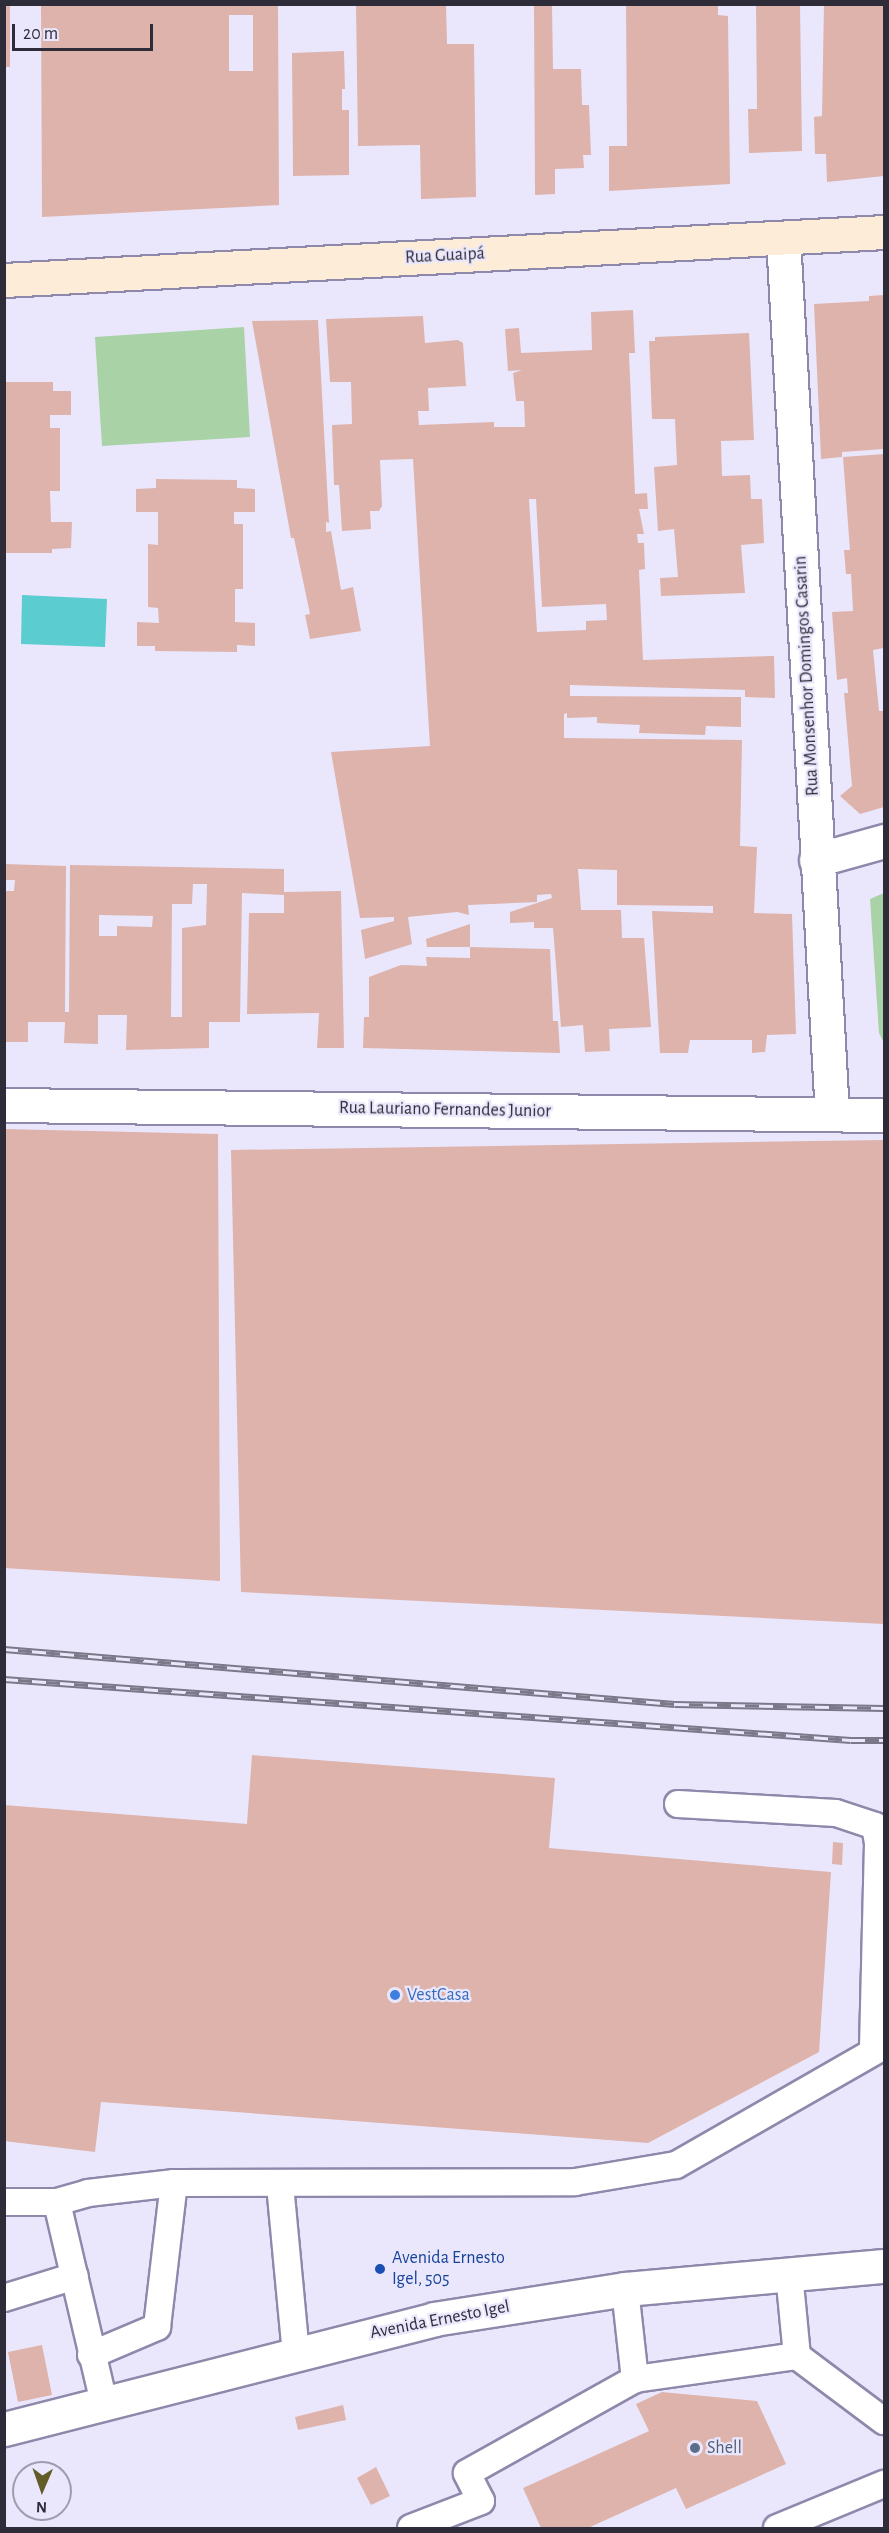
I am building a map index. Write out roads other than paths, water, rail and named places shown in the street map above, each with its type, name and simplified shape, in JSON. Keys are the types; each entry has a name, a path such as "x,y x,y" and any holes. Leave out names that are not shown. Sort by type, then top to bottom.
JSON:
{"main road":[{"name":"Rua Guaipá","path":"4,280 885,232"}],"street":[{"name":"Rua Monsenhor Domingos Casarin","path":"783,238 832,1114"},
{"path":"816,860 885,841"},
{"name":"Rua Lauriano Fernandes Junior","path":"4,1105 885,1115"},
{"name":"Avenida Ernesto Igel","path":"4,2429 434,2319 625,2289 885,2266"}],"lane":[{"path":"4,2202 57,2202 88,2193 174,2183 280,2185 402,2180 575,2182 676,2165 879,2048 878,1843 875,1826 836,1813 678,1804"},
{"path":"91,2355 157,2327 174,2183"},
{"path":"280,2185 296,2353"},
{"path":"57,2202 104,2403"},
{"path":"789,2273 796,2356"},
{"path":"4,2298 75,2276"},
{"path":"625,2289 635,2379"},
{"path":"411,2529 481,2501 467,2473 635,2379 796,2356 885,2421"},
{"path":"777,2529 885,2484"}],"railway":[{"path":"4,1649 675,1704 884,1708"},
{"path":"4,1679 851,1740 884,1740"}],"place":[{"name":"VestCasa","path":"395,1995"},
{"name":"Avenida Ernesto Igel, 505","path":"380,2269"},
{"name":"Shell","path":"695,2448"}]}
